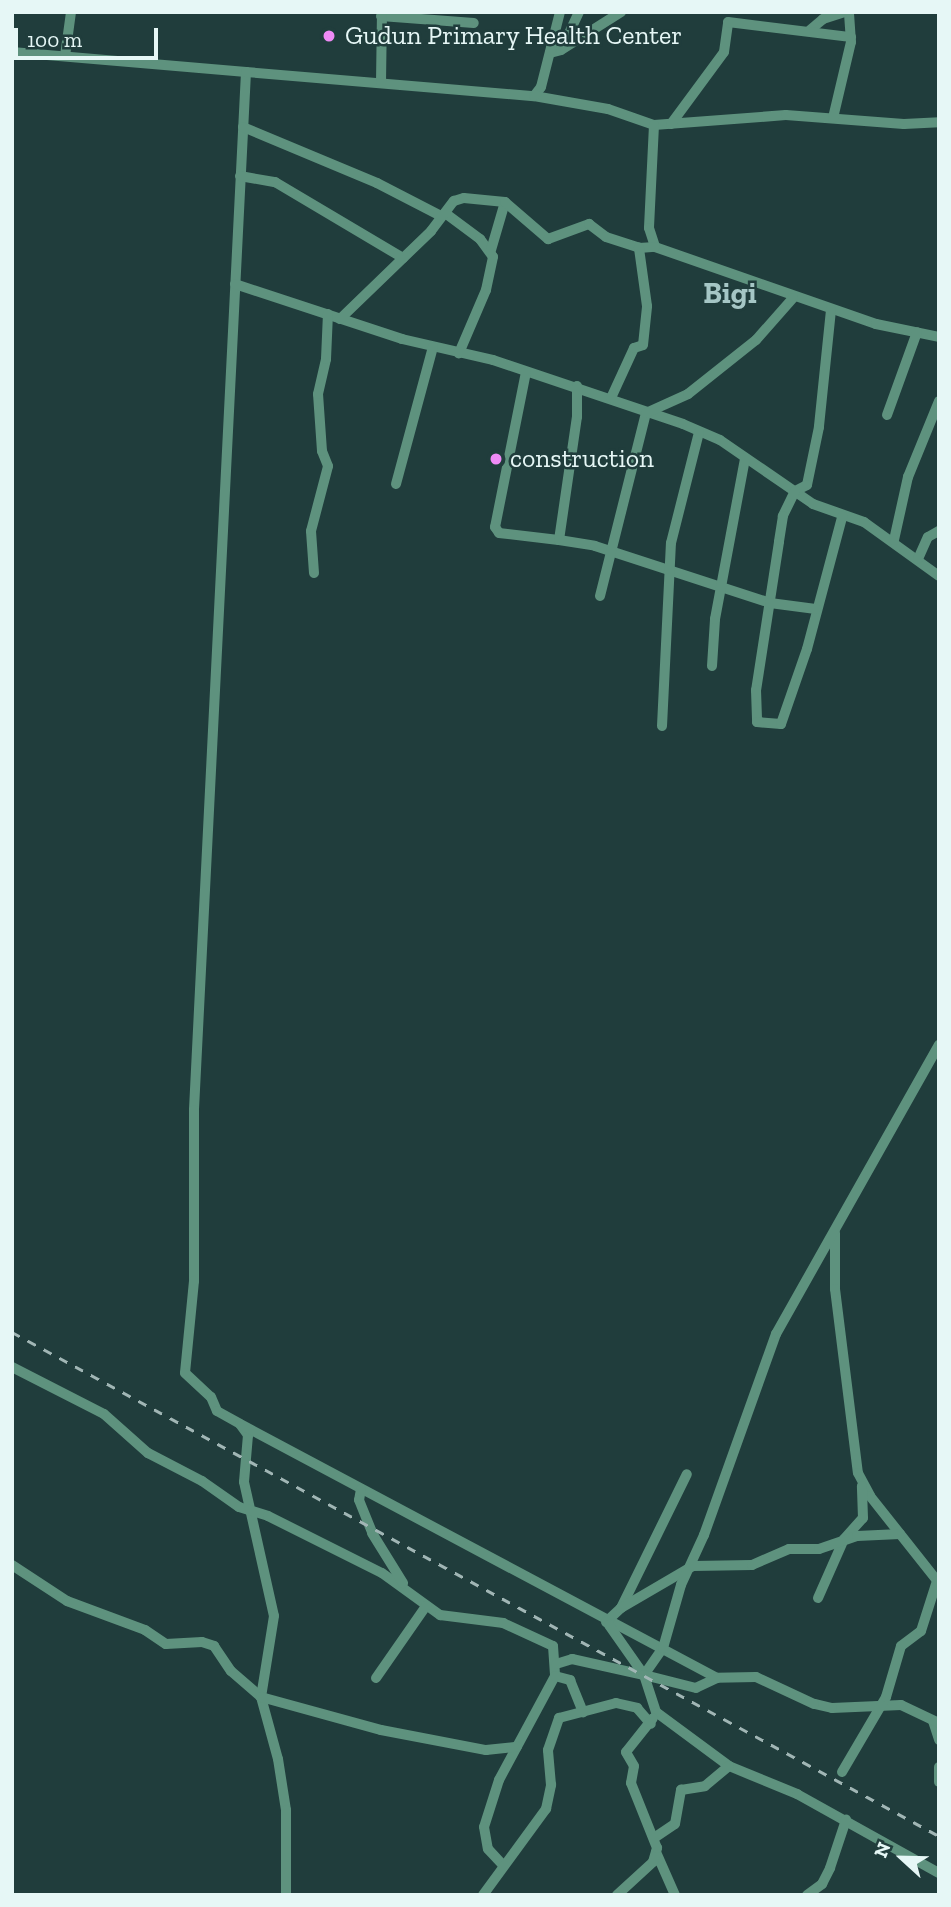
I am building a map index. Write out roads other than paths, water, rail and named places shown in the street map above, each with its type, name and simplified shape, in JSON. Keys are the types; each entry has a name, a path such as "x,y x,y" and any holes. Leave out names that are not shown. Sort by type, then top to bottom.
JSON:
{"street":[{"path":"65,56 71,12"},
{"path":"534,96 541,87 560,12"},
{"path":"561,50 579,12"},
{"path":"550,53 561,50 621,12"},
{"path":"810,30 823,19 844,12"},
{"path":"833,118 851,37 849,12"},
{"path":"381,83 382,14 474,23"},
{"path":"670,124 724,52 728,22 851,37"},
{"path":"12,52 534,96 608,109 654,125 740,117 833,118 904,124 938,120"},
{"path":"246,72 194,1110 194,1281 185,1373 211,1397 217,1411 606,1622 663,1648 717,1678"},
{"path":"654,125 649,228 655,247"},
{"path":"243,127 377,183 443,215 491,250"},
{"path":"240,176 275,182 403,258"},
{"path":"340,320 443,215 464,198 505,202 548,239 589,225 606,237 639,248 655,247 793,298 939,337"},
{"path":"459,353 486,290 491,250 505,202"},
{"path":"611,398 634,348 643,345 647,306 639,248"},
{"path":"234,284 340,320 577,386 720,440 795,491 842,517 864,522 894,540 939,576"},
{"path":"600,596 604,565 613,553 625,486 646,413 688,394 756,340 793,298"},
{"path":"831,310 819,426 807,485 795,491 783,516 756,690 757,722 781,724 842,517"},
{"path":"314,573 311,531 328,466 322,451 318,394 326,359 328,314"},
{"path":"887,415 917,332"},
{"path":"396,484 433,347"},
{"path":"526,372 495,527 499,533 559,540 613,553 770,603 816,610"},
{"path":"559,540 577,417 577,386"},
{"path":"894,540 908,477 939,401"},
{"path":"662,726 670,543 699,432"},
{"path":"712,666 746,458"},
{"path":"918,559 937,531 939,520"},
{"path":"644,1675 663,1648 681,1585 692,1566 776,1334 939,1045"},
{"path":"818,1598 833,1573 844,1539 863,1518 862,1484 835,1289 836,1226"},
{"path":"12,1367 104,1414 148,1453 252,1513 354,1556 405,1587 426,1606 452,1620 503,1623 553,1646 555,1675 499,1780 484,1827 488,1849 502,1864"},
{"path":"240,1424 250,1447 244,1471 274,1616 261,1697 278,1759 286,1810 286,1895"},
{"path":"621,1608 687,1474"},
{"path":"842,1772 886,1697 901,1646 912,1642 928,1617 938,1582 862,1484"},
{"path":"361,1489 359,1500 372,1533 405,1587"},
{"path":"606,1622 621,1608 692,1566 752,1565 778,1552 819,1549 844,1539 900,1534"},
{"path":"12,1565 67,1601 145,1630 166,1644 202,1642 214,1646 231,1671 261,1697 381,1730 486,1750 517,1747"},
{"path":"376,1678 426,1606"},
{"path":"606,1622 644,1675 656,1712 729,1766 846,1820 939,1873"},
{"path":"556,1664 572,1659 696,1688 717,1678 756,1677 814,1704 877,1709 887,1703 901,1705 936,1722 939,1740"},
{"path":"555,1675 570,1680 583,1712"},
{"path":"484,1895 502,1864 519,1849 546,1809 551,1785 548,1750 559,1717 616,1703 630,1704 650,1724"},
{"path":"656,1712 650,1724 626,1752 634,1766 631,1783 675,1895"},
{"path":"654,1838 675,1824 681,1790 705,1786 729,1766"},
{"path":"939,1767 939,1782"},
{"path":"807,1895 822,1884 846,1820"},
{"path":"617,1895 653,1862 656,1851"}],"railway":[{"path":"12,1332 939,1836"}],"place":[{"name":"Gudun Primary Health Center","path":"329,36"},
{"name":"construction","path":"496,459"}],"district":[{"name":"Bigi","path":"730,293"}]}
